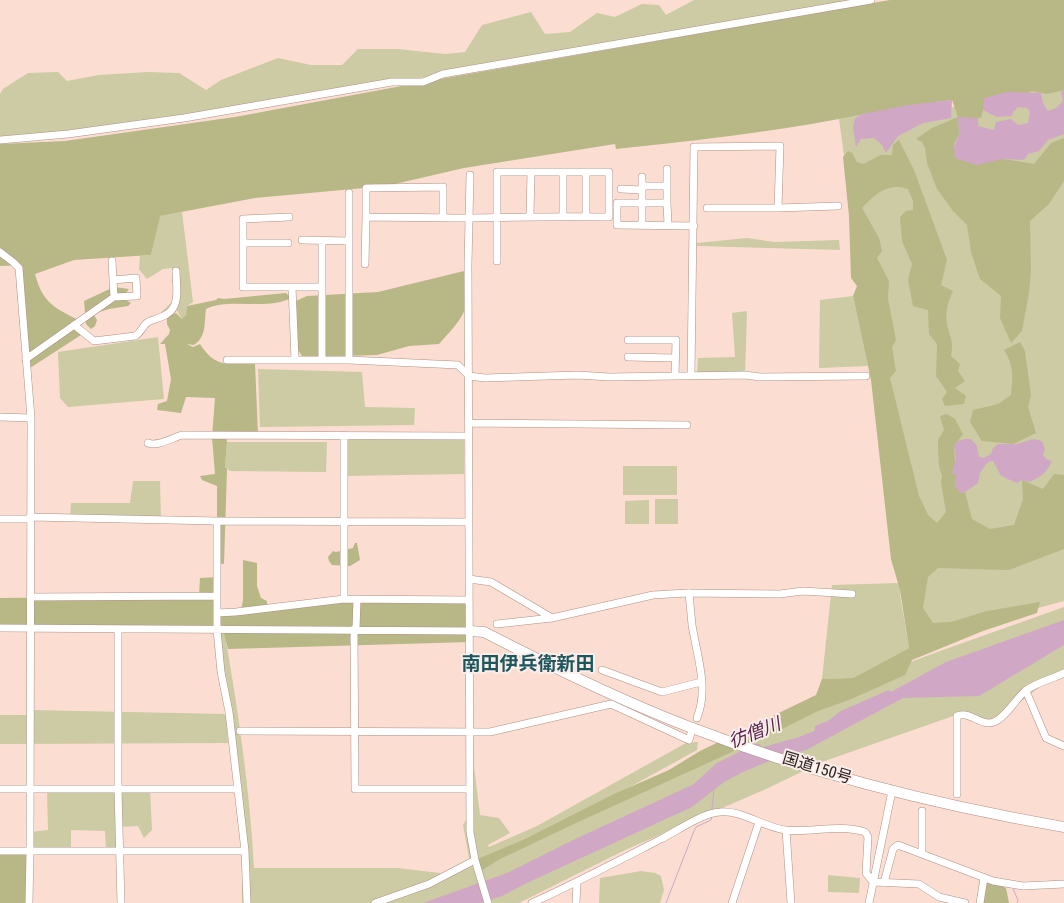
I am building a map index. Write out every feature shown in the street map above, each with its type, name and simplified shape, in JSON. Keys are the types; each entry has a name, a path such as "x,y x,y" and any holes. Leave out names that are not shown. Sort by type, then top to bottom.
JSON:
{"highway":[{"name":"国道150号","path":"470,631 484,632 578,679 656,713 720,738 797,764 892,791 1010,818 1064,827"}],"street":[{"path":"0,140 68,134 192,117 392,82 423,82 443,74 871,0"},
{"path":"691,376 694,148 780,146 778,208"},
{"path":"667,169 668,225"},
{"path":"366,217 470,218 496,217 530,216 586,216 609,217 610,172 498,172 496,217 497,261"},
{"path":"530,216 531,172"},
{"path":"563,216 564,172"},
{"path":"586,172 586,216"},
{"path":"470,175 468,264 470,832 475,860 488,903"},
{"path":"642,177 642,225"},
{"path":"621,189 667,186"},
{"path":"365,264 366,188 443,187 443,218"},
{"path":"349,360 350,192"},
{"path":"667,203 617,203 617,225 694,226"},
{"path":"707,208 838,206"},
{"path":"289,217 243,219 243,287 322,287"},
{"path":"302,240 349,242"},
{"path":"322,242 322,360"},
{"path":"243,243 288,244"},
{"path":"0,252 19,268 30,418 29,903"},
{"path":"112,261 114,297"},
{"path":"74,325 94,341 136,336 146,323 173,310 176,302 176,271"},
{"path":"26,359 114,297 138,296 136,278 113,280"},
{"path":"292,287 295,359"},
{"path":"628,340 676,340 675,376"},
{"path":"628,357 676,358"},
{"path":"227,360 349,360 458,365 469,376 485,378 578,375 609,377 866,376"},
{"path":"0,417 30,418"},
{"path":"468,422 687,425"},
{"path":"148,443 152,445 157,444 182,435 468,436"},
{"path":"344,435 344,599"},
{"path":"0,519 469,522"},
{"path":"217,521 217,630 245,851 247,903"},
{"path":"469,579 491,582 552,618"},
{"path":"497,624 552,618 653,595 689,593 780,594 803,590 852,594"},
{"path":"689,593 692,625 702,682 700,711 697,718"},
{"path":"30,597 217,596"},
{"path":"217,613 344,599 469,600"},
{"path":"357,599 355,629 354,789 470,789"},
{"path":"0,628 470,631"},
{"path":"118,630 118,789 121,903"},
{"path":"602,670 662,692 702,682"},
{"path":"957,794 957,716 965,715 986,723 994,722 1026,691 1064,673"},
{"path":"1026,691 1046,738 1064,746"},
{"path":"240,732 470,732 502,730 610,704 689,740 691,733"},
{"path":"0,789 238,789"},
{"path":"869,903 892,791"},
{"path":"532,903 577,883 705,817 721,812 732,813 786,830 845,828 865,832 868,837 866,873 873,882 919,884 939,897 965,903"},
{"path":"922,812 922,854"},
{"path":"732,903 758,822"},
{"path":"786,830 791,903"},
{"path":"884,883 893,849 898,845 984,878 1008,884 1024,886 1064,884"},
{"path":"0,851 245,851"},
{"path":"375,903 429,884 475,860"},
{"path":"980,903 984,878"},
{"path":"576,903 577,883"}],"green space":[{"path":"694,0 876,0 184,118 0,140 0,94 3,89 28,73 58,72 67,81 99,75 148,72 179,73 206,90 221,80 278,58 311,65 342,65 358,49 397,49 445,54 465,52 482,25 531,12 545,34 570,32 597,13 615,17 642,4 659,5 666,15"},
{"path":"1064,82 1064,601 915,641 899,589 909,648 853,678 822,679 832,585 898,583 894,518 839,119 862,114 855,118 855,123 978,103"},
{"path":"182,212 193,302 187,306 186,316 182,319 176,309 154,319 175,298 172,268 163,269 147,279 139,269 140,256 151,255 159,216"},
{"path":"747,238 774,242 839,240 840,250 697,246 697,243"},
{"path":"853,296 868,366 819,368 820,300"},
{"path":"747,311 745,375 697,376 698,358 735,357 732,313"},
{"path":"158,337 164,399 68,407 60,398 58,352"},
{"path":"258,369 362,372 365,407 415,408 414,425 260,427"},
{"path":"464,436 464,474 344,476 344,440"},
{"path":"227,442 327,442 326,472 230,471 225,467"},
{"path":"623,466 677,466 677,495 623,495"},
{"path":"133,481 160,481 161,520 70,518 71,503 130,503"},
{"path":"655,499 678,499 678,524 655,524"},
{"path":"649,500 649,524 625,524 625,501"},
{"path":"1064,607 1064,674 1050,679 994,722 956,715 822,762 766,789 625,850 519,903 242,903 242,824 217,630 223,630 226,641 235,698 247,783 254,868 397,868 440,873 441,878 470,863 463,825 466,820 467,736 473,736 474,767 480,815 499,818 510,833 488,845 489,847 537,826 686,743 698,742 697,750 626,789 659,775 791,708 929,655"},
{"path":"30,710 224,714 226,717 228,743 0,744 0,715 28,715"},
{"path":"150,789 152,830 144,838 138,826 118,827 115,832 119,851 106,848 105,831 71,830 71,851 35,849 30,832 48,830 47,791"},
{"path":"641,871 661,876 664,890 660,903 599,903 600,878"},
{"path":"828,875 860,878 859,893 828,892"}],"shaded area":[{"path":"890,0 1064,0 1064,90 1047,94 1032,91 983,110 981,118 958,118 959,135 954,144 956,158 998,158 1034,164 1051,143 1064,138 1064,181 1049,204 1030,221 1031,272 1029,293 1022,331 1011,343 1000,318 1001,296 980,279 971,252 967,225 953,211 937,189 927,163 925,148 922,142 916,139 932,128 958,117 952,100 728,136 616,149 615,144 464,168 386,186 255,198 160,216 151,255 74,260 35,274 42,292 51,304 80,321 81,335 30,368 22,265 0,266 0,144 65,141 235,117"},
{"path":"1064,90 1064,134 1048,140 1039,151 1028,154 1024,160 1003,159 976,165 955,158 954,147 959,135 958,117 978,118 978,126 994,130 996,122 1011,119 1018,125 1028,123 1030,112 1027,108 1018,107 1012,116 997,117 983,110 984,98 1008,92 1041,93 1043,103 1048,111 1056,108 1063,101 1061,92"},
{"path":"952,100 951,118 923,123 898,136 886,153 882,145 874,138 861,139 856,147 853,127 855,118 862,114 909,105"},
{"path":"899,140 914,170 947,260 941,285 953,291 946,315 952,343 951,356 960,364 958,371 965,381 955,388 966,396 964,404 945,406 942,399 947,392 936,376 937,344 929,334 928,310 913,306 908,280 912,264 902,241 900,217 906,211 913,210 913,201 908,189 901,187 888,188 877,194 862,208 879,238 882,251 877,258 889,281 888,299 896,340 892,347 896,371 890,378 919,496 928,515 937,523 946,512 939,466 938,440 944,430 940,416 947,414 955,419 963,434 954,446 956,475 960,493 965,492 972,519 990,529 1014,525 1023,499 1022,480 1043,489 1054,474 1064,475 1064,549 1009,570 938,568 928,577 923,608 933,623 951,622 987,611 1040,602 1037,613 983,631 912,660 905,675 849,700 818,711 500,859 479,872 475,860 523,840 614,794 669,770 700,751 816,695 822,679 853,678 909,648 900,590 891,559 871,380 853,296 857,286 851,278 849,216 843,157 848,151 852,153 857,162 863,164 881,155 892,155 893,145"},
{"path":"464,271 468,293 467,303 460,319 439,344 409,346 377,355 303,357 299,351 294,337 296,301 307,296 378,292"},
{"path":"114,287 129,289 122,298 131,303 128,306 109,309 94,315 97,320 95,326 91,329 86,324 84,301"},
{"path":"286,293 291,298 281,302 270,304 225,304 206,309 201,338 194,345 187,344 193,347 200,344 212,358 224,363 255,363 258,435 226,435 225,467 227,469 224,564 217,563 217,486 202,480 200,476 215,474 212,437 215,398 186,397 181,413 157,410 158,404 167,401 171,379 165,344 160,344 169,334 167,317 176,313 182,319 186,315 187,306 218,298"},
{"path":"1020,342 1025,351 1031,395 1028,407 1036,433 1013,444 982,441 970,422 973,410 998,404 1011,395 1012,372 1010,361 1004,350"},
{"path":"971,439 977,446 979,457 984,458 991,454 993,448 998,444 1017,444 1033,439 1042,441 1045,449 1043,455 1046,459 1052,461 1046,471 1037,478 1030,482 1022,480 1017,483 1001,476 993,461 988,462 980,473 978,483 965,492 960,493 955,485 956,475 952,473 956,458 954,446 958,441"},
{"path":"355,543 357,543 360,560 350,566 332,565 328,557 333,551 353,548"},
{"path":"243,560 257,563 257,586 261,598 267,601 267,608 344,601 469,600 470,642 228,649 223,630 0,625 0,598 199,596 200,578 217,577 217,612 241,610 243,600"},
{"path":"1064,620 1064,645 979,696 903,698 806,750 779,757 743,772 724,782 692,807 502,896 480,903 423,903 507,873 705,779 752,750 796,738 830,725 946,662"},
{"path":"0,851 30,851 29,903 0,903"},
{"path":"984,878 1006,888 1009,903 982,903"}],"waterway":[{"name":"彷僧川","path":"819,729 830,725 843,715 888,695"},
{"name":"彷僧川","path":"697,787 719,767 757,748"},
{"path":"712,809 714,788"},
{"path":"666,903 696,827 711,820 712,816"},
{"path":"1013,889 1018,900 1017,903"}],"district":[{"name":"南田伊兵衛新田","path":"528,665"}]}
